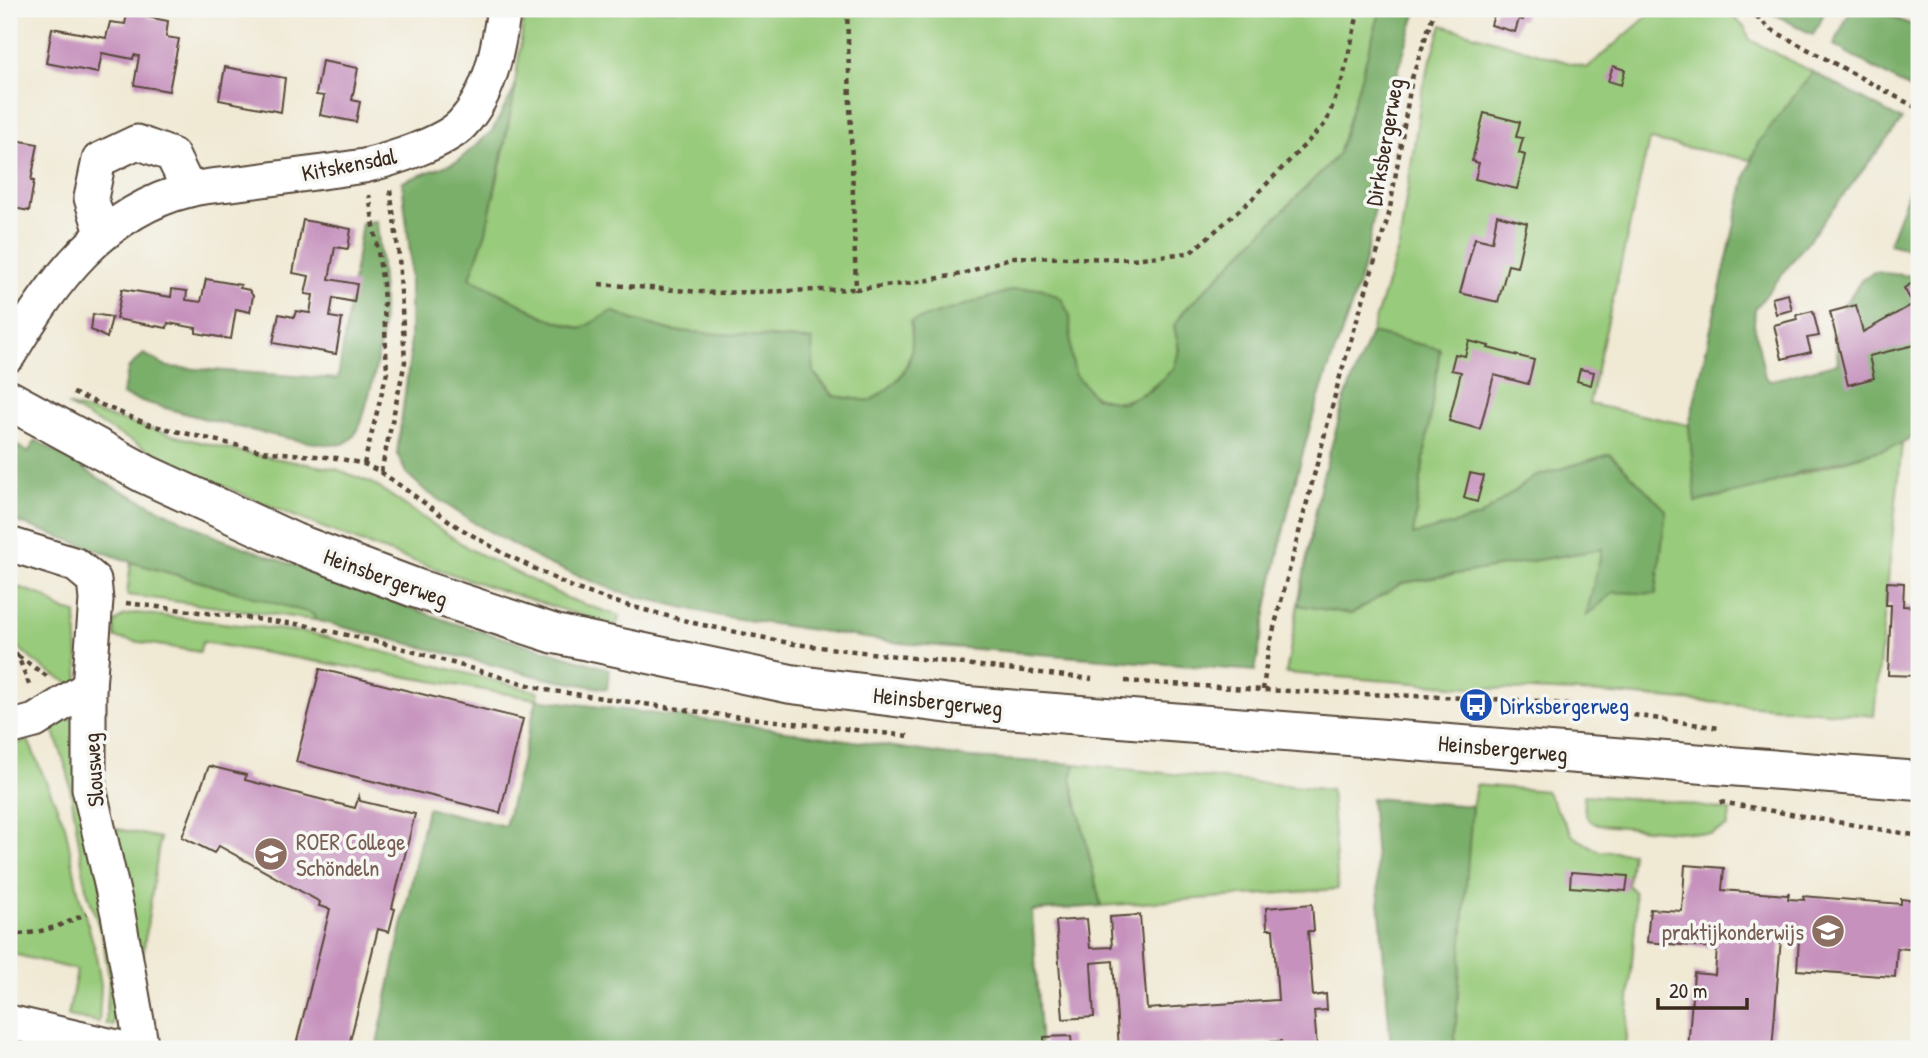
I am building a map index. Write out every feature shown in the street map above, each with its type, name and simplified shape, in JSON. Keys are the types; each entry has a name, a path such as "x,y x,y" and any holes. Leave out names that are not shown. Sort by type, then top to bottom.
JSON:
{"main road":[{"name":"Heinsbergerweg","path":"23,408 145,474 295,543 415,588 555,634 791,684 967,706 1919,781"}],"street":[{"name":"Kitskensdal","path":"9,355 35,310 75,261 102,233 146,205 189,190 375,164 432,143 462,125 483,91 498,54 504,9"},
{"path":"102,233 91,198 99,160 137,142 172,155 189,190"},
{"name":"Slousweg","path":"9,544 76,565 94,580 96,600 89,687 89,788 118,915 142,1049"},
{"path":"9,728 35,721 89,687"},
{"path":"9,1022 125,1049"}],"path":[{"path":"847,9 856,289"},
{"path":"599,284 714,293 856,289 962,274 1013,257 1131,259 1190,253 1252,199 1326,123 1342,78 1359,9"},
{"name":"Dirksbergerweg","path":"1259,729 1268,651 1339,380 1389,214 1412,78 1436,9"},
{"path":"1749,9 1770,29 1919,109"},
{"path":"364,464 387,372 375,164"},
{"path":"375,164 399,256 405,362 381,472"},
{"name":"Heinsbergerweg","path":"71,392 150,425 261,450 337,458 364,464 381,472 458,527 503,553 574,588 622,604 698,624 794,644 1097,679"},
{"name":"Heinsbergerweg","path":"1125,681 1263,690 1542,701 1725,729"},
{"path":"9,934 22,935 62,926 87,913"}],"green space":[{"path":"525,9 1381,9 1338,155 1184,311 1174,326 1178,353 1176,363 1173,369 1151,388 1139,395 1116,401 1095,396 1073,369 1070,354 1070,316 914,343 899,378 870,401 834,396 814,373 811,340 674,331 633,320 612,311 581,329 545,317 470,278 490,212 505,145"},
{"path":"1381,9 1418,9 1399,67 1389,111 1367,252 1357,289 1319,397 1300,465 1275,567 1255,671 899,643 720,616 622,593 546,563 476,524 427,492 406,473 397,453 410,356 410,253 402,182 458,161 492,131 516,86 486,232 470,278 545,317 581,329 612,311 633,320 674,331 812,340 814,373 833,396 870,401 899,378 910,360 910,322 1016,289 1041,288 1061,298 1070,316 1071,354 1075,374 1095,397 1123,403 1151,390 1174,368 1179,349 1174,326 1184,311 1338,155"},
{"path":"1656,9 1726,9 1745,28 1750,40 1813,72 1758,143 1751,160 1649,140 1589,404 1689,425 1697,502 1902,444 1874,716 1602,693 1477,688 1286,673 1298,605 1351,614 1403,583 1603,549 1587,615 1614,592 1656,593 1666,510 1535,477 1479,517 1412,536 1440,349 1371,333 1399,246 1423,85 1442,25 1587,68"},
{"path":"1765,9 1826,9 1813,35"},
{"path":"1851,9 1874,9 1919,28 1919,94 1834,45"},
{"path":"1813,72 1902,120 1755,309 1754,324 1765,377 1769,381 1838,363 1834,320 1863,278 1874,272 1913,276 1919,273 1919,432 1902,444 1800,472 1765,486 1696,502 1689,425 1746,175 1758,143"},
{"path":"1919,163 1919,249 1916,251 1889,244"},
{"path":"377,221 383,295 381,339 362,419 350,440 331,445 306,442 122,395 129,367 144,354 168,367 338,379 362,223"},
{"path":"1371,333 1440,349 1413,535 1479,517 1534,477 1610,454 1666,510 1656,594 1614,592 1586,616 1602,549 1403,583 1351,614 1298,605 1321,483 1344,401"},
{"path":"67,405 250,454 336,469 372,483 471,550 569,599 620,616 616,626 474,582 334,532 198,474"},
{"path":"36,440 112,486 219,538 453,623 609,669 607,689 544,678 315,620 313,614 131,562 9,519 9,441 28,452"},
{"path":"131,562 314,614 315,620 127,595"},
{"path":"9,584 44,596 61,609 76,613 79,687 41,666 24,653 9,636"},
{"path":"136,613 310,633 539,692 537,699 202,642 200,652 115,638 114,623 123,616"},
{"path":"537,699 744,725 969,758 1075,764 1071,779 1101,906 1032,911 1041,1049 376,1049 427,808 505,826"},
{"path":"74,718 116,975 117,1004 113,1026 106,1024 109,978 103,939 86,888 68,773 50,720"},
{"path":"28,740 65,825 79,895 95,949 101,985 99,1022 68,1016 77,970 9,953 15,879 9,863 9,746"},
{"path":"1075,764 1331,790 1338,889 1101,906 1071,778"},
{"path":"1476,785 1546,791 1573,836 1599,851 1632,853 1628,885 1634,892 1636,913 1625,1049 1454,1049 1468,830"},
{"path":"1584,795 1666,801 1731,811 1727,827 1711,834 1598,825 1587,817"},
{"path":"1371,798 1472,806 1454,1049 1391,1049"},
{"path":"108,827 160,838 140,974"}],"building":[{"path":"128,9 148,9 147,17 168,21 166,37 179,39 169,91 134,85 139,56 134,55 133,59 102,53 98,73 46,63 52,28 106,38 110,22 125,24"},
{"path":"466,9 466,15 428,11"},
{"path":"1496,9 1526,9 1515,32 1491,25"},
{"path":"322,61 358,68 352,100 360,102 356,122 320,115 324,96 316,95"},
{"path":"1613,66 1625,70 1621,85 1608,81"},
{"path":"225,67 285,78 281,112 219,100"},
{"path":"1484,113 1520,122 1516,137 1523,138 1519,153 1525,155 1517,189 1475,179 1479,163 1472,161"},
{"path":"9,139 38,144 29,211 9,207"},
{"path":"1497,215 1527,223 1517,267 1508,265 1498,302 1460,293 1475,238 1492,242"},
{"path":"303,220 351,229 348,249 335,247 329,279 357,284 354,302 333,298 330,317 342,319 336,354 273,343 279,314 294,317 296,311 310,313 313,295 305,294 309,276 293,273"},
{"path":"206,279 241,285 240,288 249,290 253,296 250,312 236,309 231,339 196,333 196,328 168,323 167,328 116,319 122,289 171,297 172,289 187,291 186,300 201,302"},
{"path":"1919,279 1919,344 1869,356 1874,378 1848,385 1830,312 1856,305 1863,332 1913,304 1904,288"},
{"path":"1788,294 1792,310 1776,314 1772,298"},
{"path":"1813,311 1819,336 1807,338 1811,352 1782,359 1774,325 1797,319 1796,315"},
{"path":"93,314 112,317 107,338 91,330"},
{"path":"1469,341 1534,360 1528,384 1494,375 1480,429 1449,421 1461,372 1451,370 1455,354 1465,356"},
{"path":"1580,369 1594,372 1591,385 1577,381"},
{"path":"1470,473 1484,476 1477,502 1464,498"},
{"path":"1887,582 1904,583 1903,606 1919,607 1917,676 1888,675 1891,605 1886,605"},
{"path":"320,669 523,719 500,813 296,762"},
{"path":"209,766 246,775 245,780 355,808 359,796 360,801 415,814 392,908 395,909 389,932 378,929 348,1049 295,1049 330,909 319,906 320,902 219,846 214,853 182,837"},
{"path":"1685,865 1724,868 1722,890 1787,895 1789,892 1788,899 1804,900 1803,896 1901,904 1901,899 1919,901 1919,950 1897,948 1895,977 1797,970 1799,939 1781,938 1772,1049 1688,1049 1694,973 1715,975 1717,948 1647,942 1650,909 1682,911"},
{"path":"1571,872 1628,876 1626,891 1570,887"},
{"path":"1312,904 1314,931 1308,931 1313,996 1326,994 1327,1010 1314,1011 1317,1047 1282,1049 1281,1041 1119,1049 1113,961 1091,963 1094,1017 1063,1019 1056,921 1087,919 1090,948 1112,947 1110,917 1140,915 1147,1009 1278,1000 1273,929 1267,929 1266,908"},
{"path":"1071,1036 1072,1049 1045,1049 1044,1037"}],"place":[{"name":"Dirksbergerweg","path":"1476,705"},
{"name":"ROER College Schöndeln","path":"271,854"},
{"name":"praktijkonderwijs","path":"1828,931"}]}
